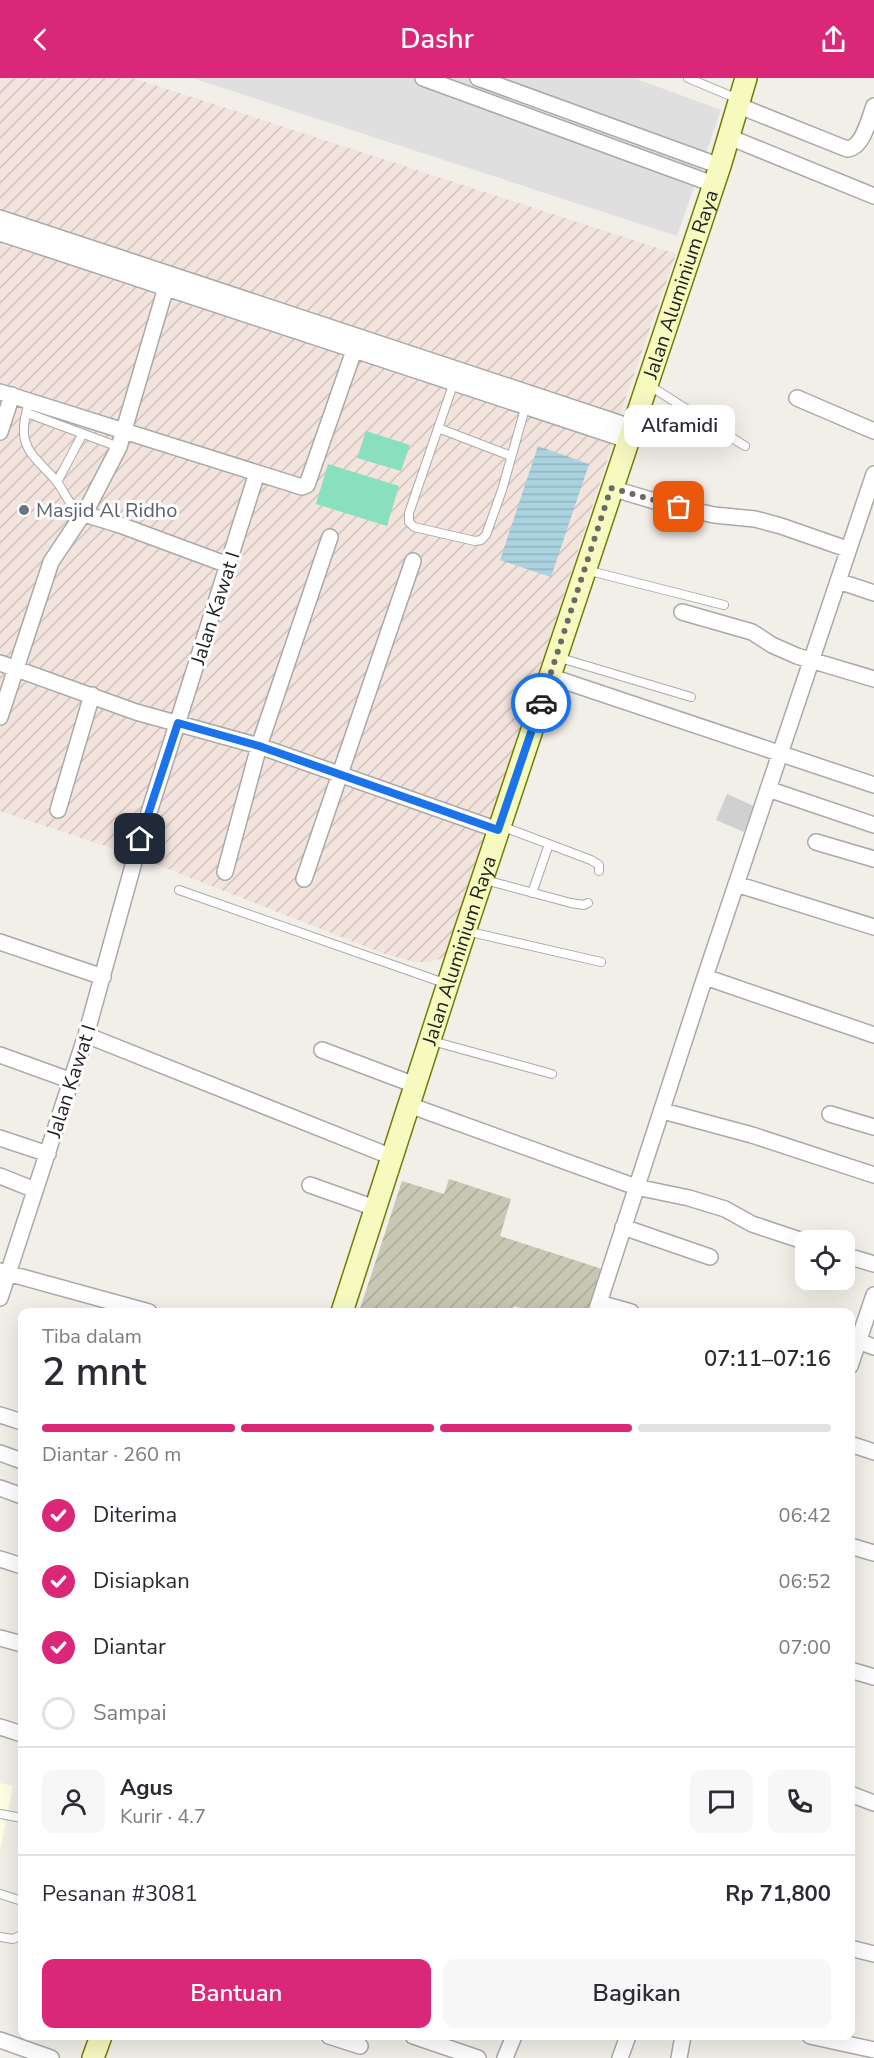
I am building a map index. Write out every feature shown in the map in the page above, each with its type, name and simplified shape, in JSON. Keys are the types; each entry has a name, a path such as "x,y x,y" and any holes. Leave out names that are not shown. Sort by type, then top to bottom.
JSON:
{"main road":[{"name":"Jalan Aluminium Raya","path":"343,1308 429,1040 729,137 746,78"},
{"path":"93,2058 100,2040"}],"street":[{"path":"423,78 628,153 716,175"},
{"path":"478,78 635,135 716,175"},
{"path":"738,102 848,149 853,149 859,143 874,106"},
{"path":"628,153 635,135"},
{"path":"729,137 874,196"},
{"path":"0,218 69,248 629,433"},
{"path":"0,233 69,248"},
{"path":"0,717 51,562 84,514 121,439 168,281"},
{"path":"0,432 6,393 28,407 121,439 257,473 297,486 307,485 357,343"},
{"path":"797,398 874,431"},
{"name":"Jalan Kawat I","path":"0,1298 4,1272 48,1154 72,1081 136,854 257,473"},
{"path":"597,1308 847,549 873,481"},
{"path":"611,488 704,513 755,519 847,549"},
{"path":"84,514 228,565"},
{"path":"225,872 259,746 330,537"},
{"path":"304,879 413,561"},
{"path":"838,581 874,593"},
{"path":"682,612 752,632 785,651 874,679"},
{"path":"0,663 92,694 136,712 259,746 499,828"},
{"path":"553,667 874,785"},
{"path":"58,810 92,694"},
{"path":"768,789 874,825"},
{"path":"816,842 874,859"},
{"path":"736,885 874,927"},
{"path":"0,942 103,977"},
{"path":"705,977 874,1035"},
{"path":"86,1035 392,1157"},
{"path":"322,1050 412,1095 636,1187 689,1198 725,1209 752,1224 795,1238"},
{"path":"0,1055 72,1081"},
{"path":"663,1111 752,1135 874,1175"},
{"path":"830,1114 874,1127"},
{"path":"0,1138 48,1154"},
{"path":"0,1176 35,1190"},
{"path":"310,1185 375,1208"},
{"path":"623,1227 710,1257"},
{"path":"855,1258 874,1264"},
{"path":"4,1272 134,1308"},
{"path":"855,1350 874,1295"},
{"path":"858,1341 874,1347"},
{"path":"0,1415 18,1421"},
{"path":"855,1446 874,1452"},
{"path":"0,1454 18,1460"},
{"path":"0,1488 18,1495"},
{"path":"855,1547 874,1553"},
{"path":"0,1559 18,1565"},
{"path":"0,1638 18,1643"},
{"path":"855,1671 874,1677"},
{"path":"0,1727 18,1733"},
{"path":"855,1796 874,1803"},
{"path":"855,1949 874,1954"},
{"path":"0,2040 51,2058"},
{"path":"341,2040 360,2047"},
{"path":"425,2040 478,2058"},
{"path":"506,2058 513,2040"},
{"path":"620,2058 627,2040"},
{"path":"679,2058 682,2040"},
{"path":"828,2040 874,2050"}],"lane":[{"path":"688,78 738,102"},
{"path":"456,376 409,513 409,522 414,527 476,541 486,536 527,400"},
{"path":"646,384 745,446"},
{"path":"84,514 71,506 57,482 32,455 26,444 23,430 28,407 82,435 121,439"},
{"path":"438,428 511,456"},
{"path":"57,482 82,435"},
{"path":"584,570 724,605"},
{"path":"553,667 691,697"},
{"path":"499,828 597,863 599,871"},
{"path":"532,893 549,844"},
{"path":"482,880 571,903 584,905 588,903"},
{"path":"179,890 448,984"},
{"path":"465,931 601,962"},
{"path":"429,1040 552,1074"},
{"path":"0,1814 18,1817"},
{"path":"0,1894 18,1900"},
{"path":"0,1937 13,1939 18,1937"}],"shaded area":[{"path":"0,78 133,78 676,254 619,417 621,418 446,957 430,962 414,962 385,954 135,856 0,811"},
{"path":"192,78 634,78 721,110 677,236"},
{"path":"727,794 754,806 744,832 716,820"},
{"path":"449,1179 511,1199 500,1236 602,1269 588,1308 520,1308 514,1306 513,1308 360,1308 402,1181 444,1194"},
{"path":"0,1783 13,1786 0,1851"}],"green space":[{"path":"366,431 410,445 401,471 357,458"},
{"path":"328,464 399,486 387,526 316,504"}],"water":[{"path":"538,446 589,464 551,577 500,560"}],"way so far":[{"path":"541,703 611,488 679,507"}],"place":[{"name":"Alfamidi","path":"679,507"},
{"name":"Masjid Al Ridho","path":"24,510"}],"route":[{"path":"140,839 178,723 259,746 498,830 541,703"}]}
